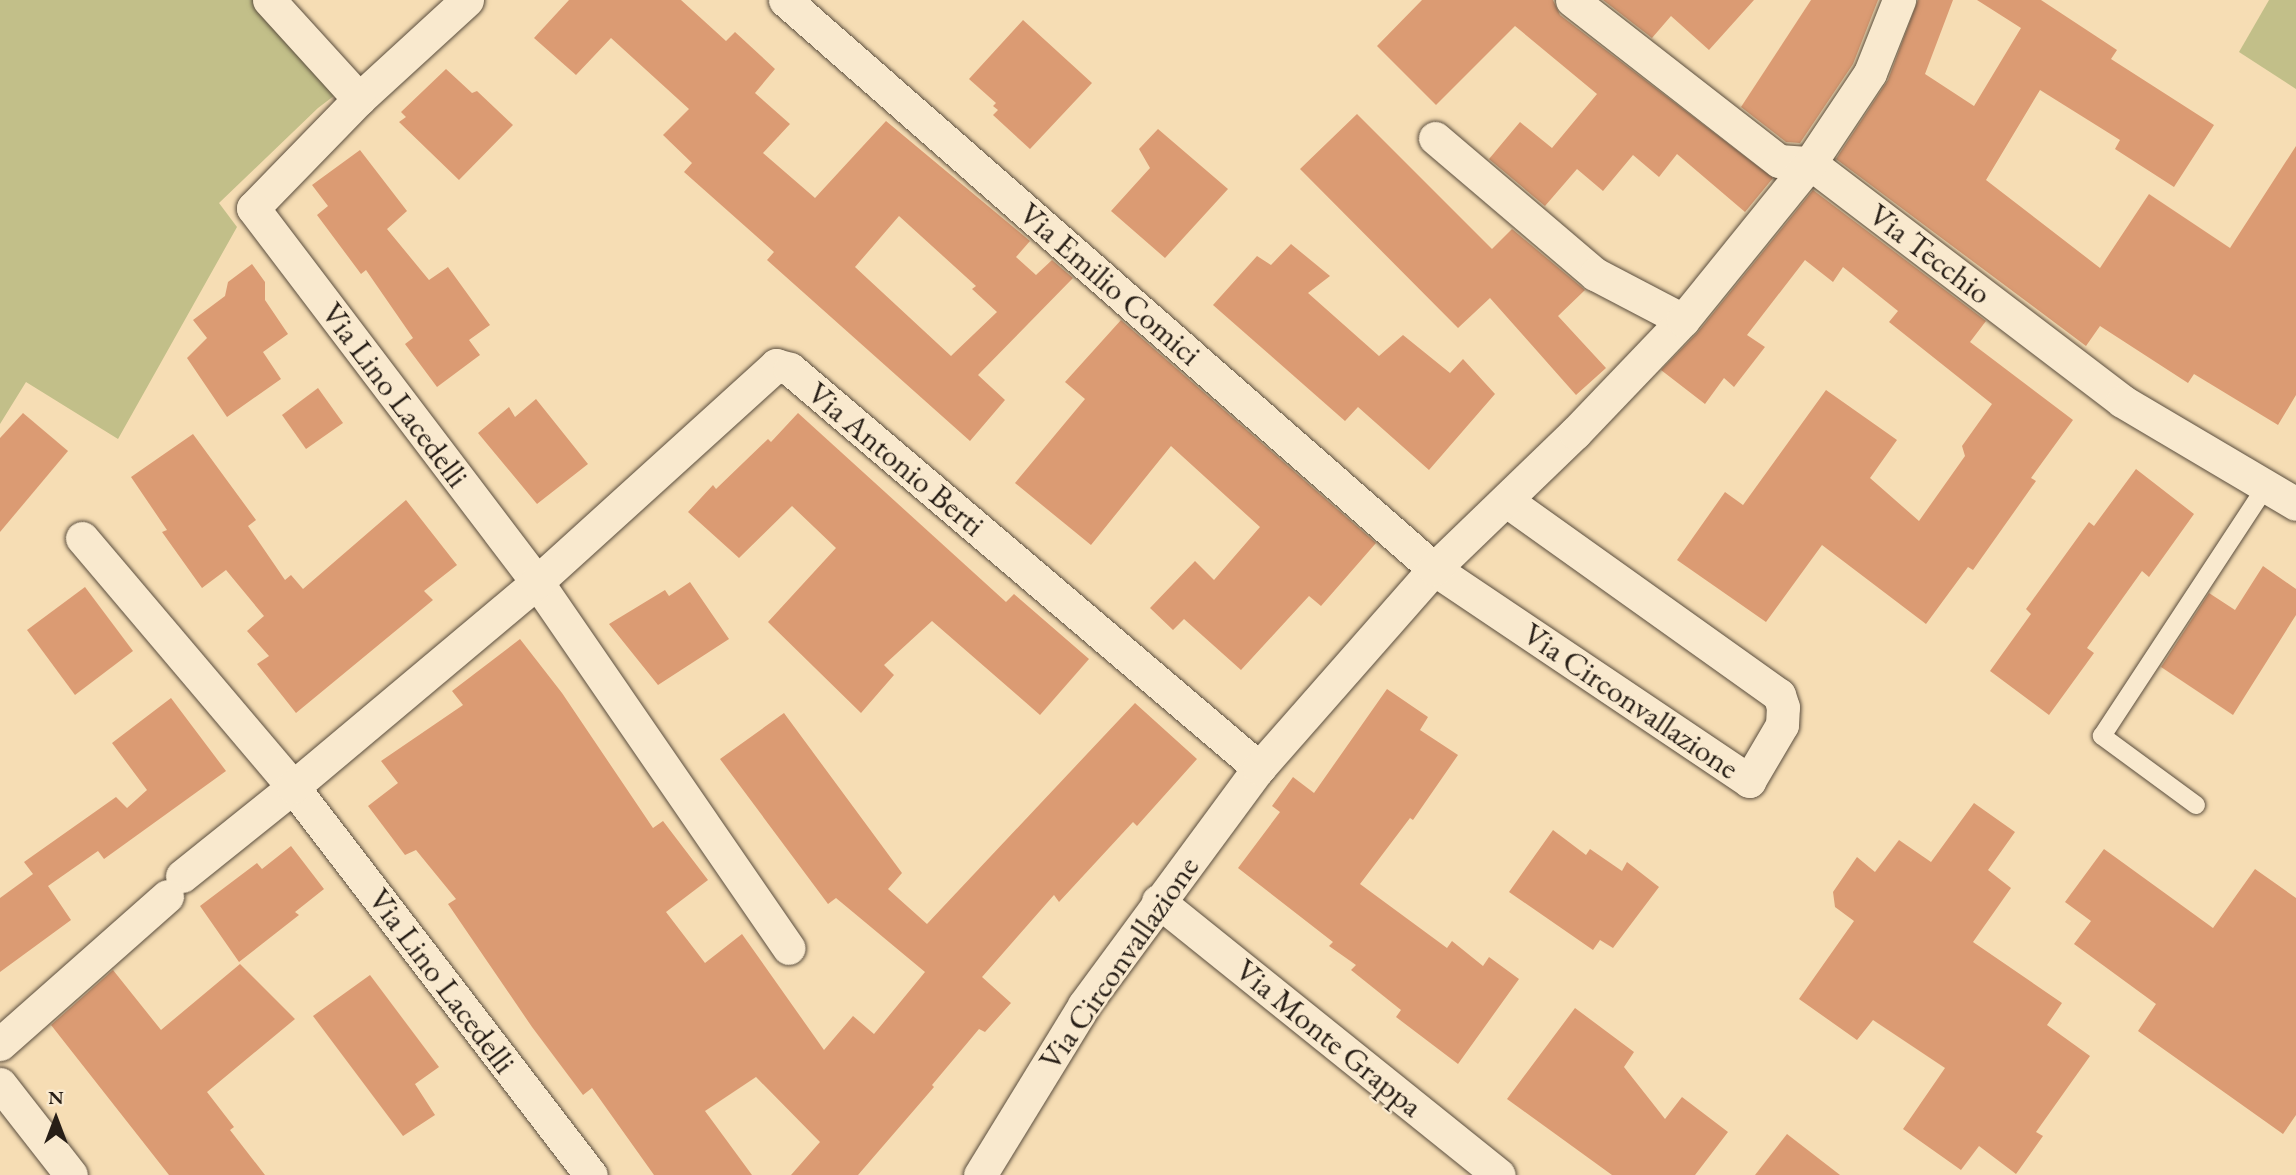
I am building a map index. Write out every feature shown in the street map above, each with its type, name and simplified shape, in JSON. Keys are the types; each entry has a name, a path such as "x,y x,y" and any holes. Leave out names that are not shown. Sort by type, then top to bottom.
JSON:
{"street":[{"path":"269,0 359,99 467,0"},
{"name":"Via Emilio Comici","path":"785,0 1434,569"},
{"name":"Via Tecchio","path":"1572,0 1779,161 1810,163 2122,401 2296,504"},
{"name":"Via Circonvallazione","path":"979,1175 1084,1005 1158,901 1259,768 1434,569 1575,433 1683,320 1810,163 1870,72 1899,0"},
{"name":"Via Lino Lacedelli","path":"359,99 253,208 537,582 789,948"},
{"path":"1435,138 1595,274 1683,320"},
{"name":"Via Antonio Berti","path":"537,582 776,365 790,369 1259,768"},
{"name":"Via Circonvallazione","path":"1434,569 1749,781 1782,725 1783,707 1779,695 1506,500"},
{"name":"Via Lino Lacedelli","path":"82,538 293,788 591,1175"},
{"path":"0,1044 175,886 537,582"},
{"name":"Via Monte Grappa","path":"1158,901 1499,1175"},
{"path":"6,1105 71,1175"}],"lane":[{"path":"2196,806 2102,736 2266,486"}],"shaded area":[{"path":"0,0 279,0 343,89 318,108 219,203 237,227 118,439 26,382 0,424"},
{"path":"2269,0 2296,0 2296,89 2239,52"}],"building":[{"path":"569,0 681,0 726,41 735,32 775,69 755,93 790,124 763,153 815,198 886,121 1030,241 1016,257 1036,275 1052,260 1073,278 978,375 1005,400 970,441 767,260 774,252 684,172 692,163 663,135 689,109 611,38 576,75 534,38","holes":["899,216 976,286 972,289 997,312 951,356 855,267"]},
{"path":"1422,0 1553,0 1560,15 1773,178 1745,212 1677,154 1659,177 1633,155 1603,191 1577,169 1545,206 1489,159 1520,122 1552,148 1597,94 1515,26 1436,105 1377,46"},
{"path":"1603,0 1754,0 1709,50 1671,16 1652,38"},
{"path":"1811,0 1878,0 1853,64 1800,143 1786,142 1741,107"},
{"path":"1918,0 1953,0 1925,74 1974,106 2021,28 1977,0 2041,0 2117,50 2111,59 2214,125 2174,187 2115,149 2120,140 2040,90 1986,180 2100,268 2149,194 2230,248 2296,146 2296,395 2278,425 2194,374 2188,383 2100,326 2086,346 1836,159 1888,80"},
{"path":"1023,20 1092,83 1030,149 993,115 998,110 993,106 996,103 969,79"},
{"path":"446,69 472,93 477,91 513,125 459,180 399,122 406,117 401,112"},
{"path":"1357,114 1492,249 1512,229 1585,290 1558,316 1606,368 1576,395 1490,298 1458,328 1300,169"},
{"path":"1158,129 1228,189 1165,258 1111,211 1150,168 1139,149"},
{"path":"360,150 407,211 387,229 429,280 448,267 490,325 469,340 480,355 437,387 405,344 413,338 366,270 361,274 317,215 328,206 312,185"},
{"path":"1813,190 1986,321 1970,342 2073,420 2031,478 2036,481 1973,570 1968,567 1926,624 1822,545 1766,622 1677,560 1725,492 1743,505 1826,390 1897,440 1870,478 1919,521 1965,456 1962,446 1992,404 1889,322 1898,311 1843,267 1833,282 1805,260 1747,335 1765,347 1734,387 1724,378 1705,404 1661,370 1698,332"},
{"path":"1291,244 1330,276 1308,293 1379,356 1403,335 1450,373 1463,359 1495,394 1429,470 1358,407 1345,421 1213,305 1257,256 1271,265"},
{"path":"252,264 265,282 265,300 288,334 263,352 281,379 227,417 187,358 207,338 193,320 225,296 228,282"},
{"path":"1121,320 1376,543 1321,606 1309,596 1241,670 1184,619 1173,630 1150,608 1195,561 1214,580 1260,527 1171,446 1091,545 1015,483 1085,399 1065,382"},
{"path":"318,388 343,423 306,449 282,415"},
{"path":"536,399 588,464 537,504 478,433 509,407 515,417"},
{"path":"23,413 68,451 0,532 0,438"},
{"path":"798,413 1006,602 1014,594 1089,659 1040,715 932,621 884,665 894,675 861,713 768,622 836,548 792,506 739,558 688,512 713,485 716,489 768,439 771,442"},
{"path":"193,434 256,520 248,526 285,580 291,575 303,589 406,500 457,565 424,591 433,600 296,713 257,664 269,656 247,631 264,616 226,570 202,588 162,532 167,530 131,477"},
{"path":"2136,469 2194,514 2149,577 2142,571 2087,648 2094,653 2049,715 1990,671 2031,614 2026,609 2089,522 2094,526"},
{"path":"2263,566 2296,589 2296,615 2233,715 2161,667 2209,593 2235,610"},
{"path":"690,582 729,639 658,685 609,624 665,590 669,596"},
{"path":"85,587 133,651 75,695 27,630"},
{"path":"520,639 562,693 653,828 663,821 708,880 666,912 705,963 742,934 824,1050 853,1016 874,1034 925,972 836,898 828,904 720,759 784,713 902,873 888,889 927,924 1135,703 1197,759 1137,826 1133,822 1059,902 1054,895 982,977 1011,1003 985,1032 979,1029 932,1085 934,1087 858,1175 791,1175 820,1142 756,1077 705,1111 752,1175 654,1175 592,1088 583,1095 532,1027 448,904 456,899 416,850 405,855 368,806 398,783 381,761 463,705 452,691"},
{"path":"1387,689 1428,717 1420,730 1458,755 1413,820 1410,818 1360,884 1447,948 1452,941 1483,966 1489,957 1519,979 1458,1064 1396,1017 1401,1010 1351,970 1356,965 1329,946 1333,942 1238,868 1280,812 1272,806 1293,777 1314,793"},
{"path":"171,698 226,771 104,859 98,851 48,886 71,920 0,972 0,898 33,874 24,862 116,797 127,808 147,790 112,743"},
{"path":"1974,803 2015,832 1988,870 2011,888 1973,942 2062,1003 2047,1025 2090,1056 2036,1132 2043,1136 2016,1174 1979,1146 1961,1170 1903,1129 1945,1068 1873,1020 1857,1040 1799,999 1854,921 1835,907 1833,892 1857,857 1875,872 1899,840 1931,862"},
{"path":"1553,830 1586,855 1590,849 1622,871 1627,862 1659,887 1613,948 1600,940 1593,950 1509,892"},
{"path":"291,846 324,889 295,912 299,915 239,962 200,906 257,863 262,869"},
{"path":"2104,849 2213,928 2255,869 2296,898 2296,1115 2283,1134 2138,1031 2156,1004 2074,944 2091,921 2065,902"},
{"path":"240,964 295,1019 207,1092 234,1127 230,1130 265,1175 169,1175 51,1025 113,970 161,1030"},
{"path":"370,975 439,1067 415,1084 435,1115 403,1136 313,1016"},
{"path":"1575,1008 1634,1052 1624,1067 1665,1119 1682,1097 1728,1132 1695,1175 1612,1175 1507,1099"},
{"path":"1787,1134 1840,1175 1755,1175"}]}
